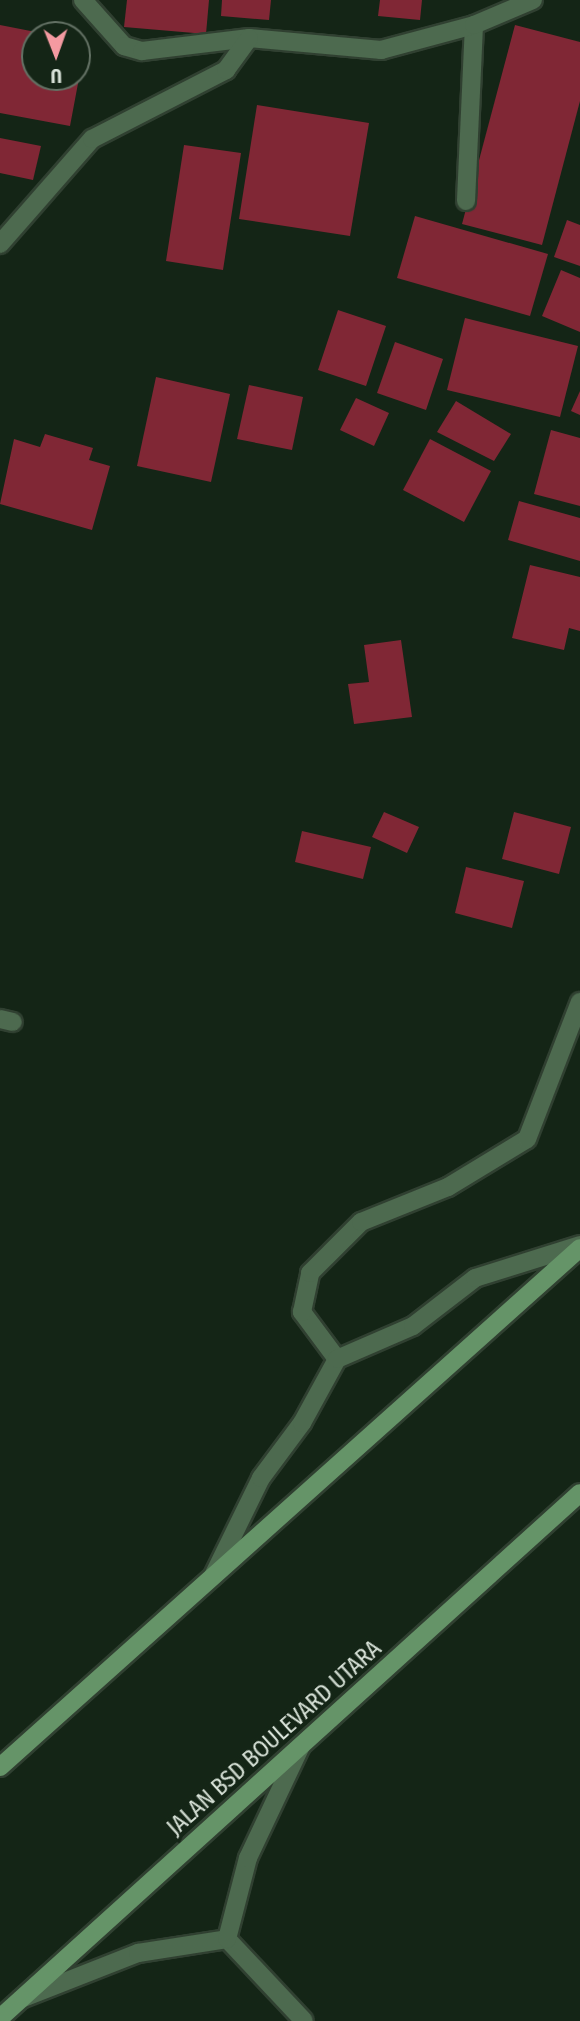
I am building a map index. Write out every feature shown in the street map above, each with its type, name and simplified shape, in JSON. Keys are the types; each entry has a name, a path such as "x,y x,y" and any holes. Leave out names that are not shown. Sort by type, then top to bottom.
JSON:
{"main road":[{"path":"0,1767 580,1246"},
{"name":"JALAN BSD BOULEVARD UTARA","path":"0,2018 580,1493"}],"street":[{"path":"83,0 124,46 134,49 249,38 381,50 474,25 533,0"},
{"path":"466,201 474,25"},
{"path":"0,244 92,139 226,70 249,38"},
{"path":"337,1359 302,1312 310,1273 362,1222 448,1187 527,1139 580,1002"},
{"path":"213,1576 261,1478 302,1423 337,1359 412,1326 475,1278 580,1246"},
{"path":"227,1938 248,1858 301,1746"},
{"path":"21,2000 138,1953 227,1938"},
{"path":"227,1938 304,2021"}],"building":[{"path":"127,0 209,0 206,34 124,27"},
{"path":"222,0 271,0 269,20 221,16"},
{"path":"380,0 422,0 420,20 378,16"},
{"path":"0,25 21,29 21,91 77,91 70,126 0,113"},
{"path":"515,25 580,42 580,101 542,245 462,224"},
{"path":"257,105 369,123 350,236 239,219"},
{"path":"0,138 41,146 33,180 0,173"},
{"path":"184,145 241,153 223,270 166,261"},
{"path":"415,216 548,254 530,316 397,278"},
{"path":"567,220 580,225 580,266 554,257"},
{"path":"561,270 580,278 580,332 542,316"},
{"path":"338,310 386,326 366,386 318,370"},
{"path":"465,318 578,346 560,417 447,390"},
{"path":"395,342 443,359 426,410 377,393"},
{"path":"156,377 230,394 211,482 137,466"},
{"path":"249,385 303,397 292,450 237,439"},
{"path":"580,391 580,415 571,411"},
{"path":"356,398 389,413 374,446 340,430"},
{"path":"456,401 511,434 494,461 437,432"},
{"path":"551,430 580,438 580,506 534,494"},
{"path":"45,434 93,448 89,460 110,466 92,530 0,504 14,439 40,447"},
{"path":"430,439 491,471 464,522 403,490"},
{"path":"519,501 580,518 580,561 508,540"},
{"path":"530,565 580,577 580,631 569,628 564,650 512,638"},
{"path":"401,640 412,717 354,724 348,684 369,682 364,645"},
{"path":"384,812 419,827 407,853 372,837"},
{"path":"514,812 571,827 559,874 502,859"},
{"path":"302,831 371,847 363,879 295,862"},
{"path":"466,867 524,881 512,928 455,913"}]}
